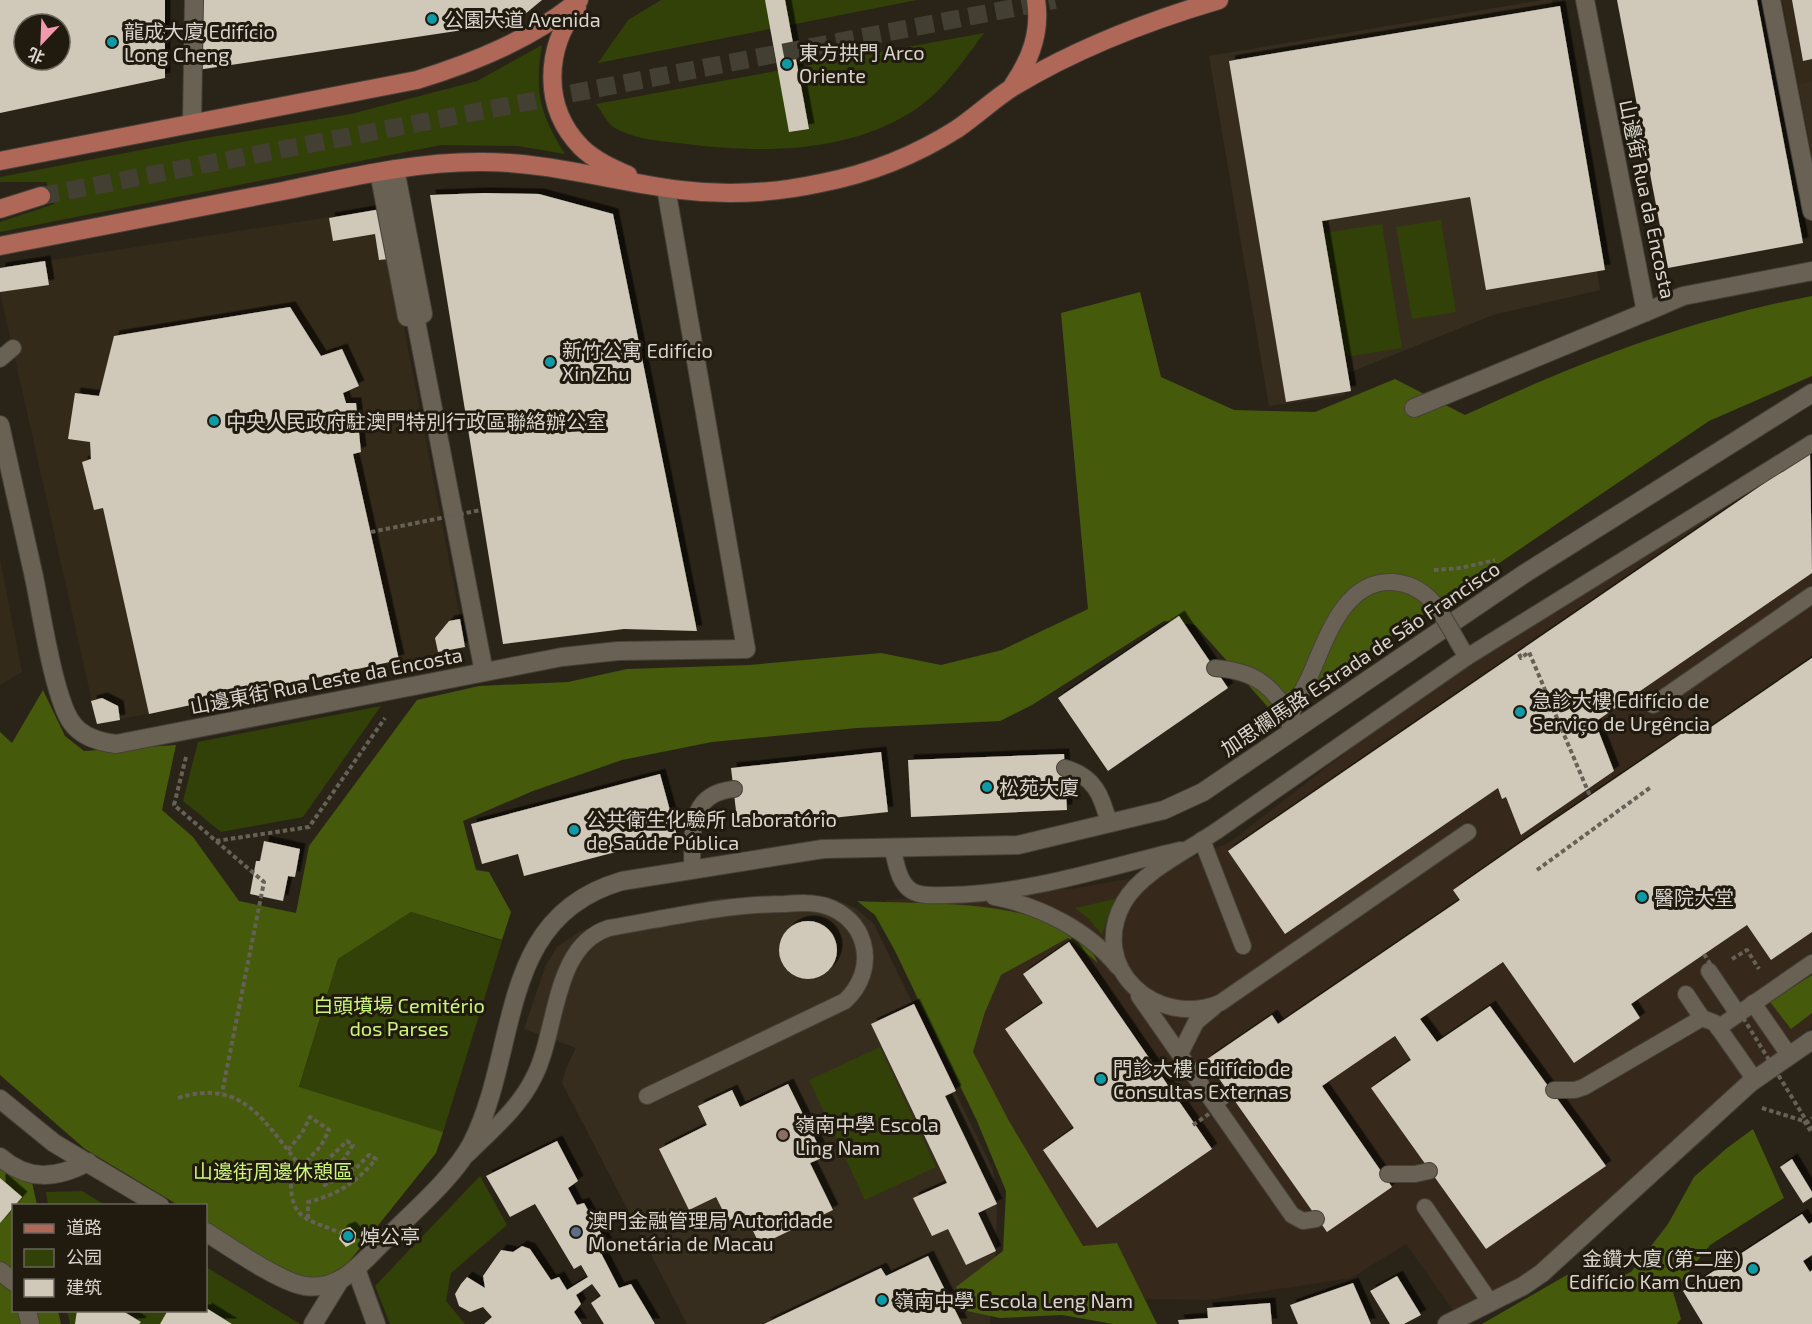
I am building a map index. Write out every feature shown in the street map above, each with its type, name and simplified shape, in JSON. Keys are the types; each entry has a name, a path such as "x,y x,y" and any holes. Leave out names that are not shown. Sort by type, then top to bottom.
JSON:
{"main road":[{"path":"0,161 417,80 451,69 516,42 581,0"},
{"path":"581,0 566,21 553,53 552,87 561,120 581,147 609,167 658,186"},
{"path":"1010,89 1029,60 1034,44 1037,27 1036,0"},
{"path":"0,246 387,171 447,163 516,164 719,193 754,192 812,185 858,174 891,162 946,135 983,111 1010,89 1111,38 1178,12 1219,0"},
{"path":"0,196 41,196 0,209"}],"street":[{"path":"192,123 194,0"},
{"name":"山邊街 Rua da Encosta","path":"1585,0 1646,312 1683,296 1812,271"},
{"path":"1770,0 1812,211"},
{"path":"387,171 423,314 415,316 484,672"},
{"name":"山邊東街 Rua Leste da Encosta","path":"0,425 58,690 65,712 72,724 93,739 116,744 562,657 618,651 746,649 658,186"},
{"path":"1414,408 1646,312"},
{"name":"加思欄馬路 Estrada de São Francisco","path":"340,1280 356,1269 453,1169 467,1151 477,1131 527,962 549,925 573,903 601,888 692,869 823,849 1018,845 1164,810 1194,798 1277,741 1294,721 1812,393"},
{"path":"1447,1324 1542,1273 1749,1084 1812,1040"},
{"path":"0,1099 38,1131 157,1204"},
{"path":"0,1157 17,1169 37,1176 59,1175 88,1162"},
{"path":"207,1233 296,1284 316,1287 340,1280"},
{"path":"356,1269 376,1324"},
{"path":"0,1271 12,1280"},
{"path":"313,1324 340,1280"}],"lane":[{"path":"1316,1219 1303,1221 1292,1215 1128,980 1114,940 1117,916 1122,905 1145,878 1198,844 1467,657 1812,443"},
{"path":"1294,721 1308,680 1347,602 1360,590 1386,582 1413,587 1428,597 1467,657"},
{"path":"1653,705 1812,595"},
{"path":"1215,668 1236,670 1258,678 1274,691 1294,721"},
{"path":"1065,768 1079,772 1094,784 1104,803 1109,824"},
{"path":"692,869 694,820 697,811 712,795 734,789"},
{"path":"1180,1054 1196,1023 1230,996 1468,832"},
{"path":"892,847 902,881 913,892 921,895 962,895 1018,890 1198,844"},
{"path":"1198,844 1243,946"},
{"path":"962,895 1013,902 1053,917 1090,940 1128,980 1161,1006 1185,1010 1209,1007 1230,996"},
{"path":"453,1169 517,1105 529,1087 538,1068 568,967 577,950 592,936 609,928 744,904 823,905 839,912 852,923 864,946 865,964 856,988 845,1001 647,1096"},
{"path":"1718,1028 1812,963"},
{"path":"1708,971 1738,1014"},
{"path":"1686,994 1702,1018"},
{"path":"1753,1004 1789,1055"},
{"path":"1554,1090 1575,1090 1584,1087 1702,1018 1710,1019 1718,1028 1749,1084"},
{"path":"1388,1174 1415,1174 1429,1171"},
{"path":"1425,1207 1490,1302"}],"path":[{"path":"371,532 481,510"},
{"path":"1529,652 1590,796"},
{"path":"216,841 309,827 407,687"},
{"path":"194,729 174,805 264,882 222,1093"},
{"path":"1537,870 1650,788"},
{"path":"1704,954 1812,1131"},
{"path":"1749,1084 1757,1106 1807,1122 1812,1118"},
{"path":"178,1098 193,1093 222,1093 251,1106 298,1163"},
{"path":"1194,1125 1235,1096"},
{"path":"288,1150 302,1133 310,1118 329,1130 321,1146 300,1168 305,1174 322,1165 347,1141 353,1145 344,1159 321,1181 325,1185 356,1168 369,1155 376,1159 351,1185 308,1202 308,1219"},
{"path":"1803,1120 1812,1131"},
{"path":"291,1184 294,1209 308,1219 340,1233"}],"shaded area":[{"path":"1552,0 1600,290 1493,315 1343,375 1345,395 1269,406 1209,56"},
{"path":"1782,0 1812,0 1812,81 1798,84"},
{"path":"1812,81 1812,157 1798,84"},
{"path":"381,209 466,648 97,724 0,292 0,268"},
{"path":"1812,448 1812,1027 1768,1060 1709,1136 1555,1269 1463,1324 1406,1244 1351,1278 1206,1300 1007,1296 1018,1202 1003,1137 918,1004 886,900 1071,889 1151,875 1230,842 1407,705 1525,619"},
{"path":"0,559 22,672 0,685"},
{"name":"嶺南中學 Escola Ling Nam","path":"720,898 837,900 855,908 874,924 993,1170 997,1204 990,1324 687,1324 562,1083 576,1048 524,1029 546,965 557,947 579,932 614,919"}],"green space":[{"name":"東方拱門 Arco Oriente","path":"661,0 917,0 598,63 628,20"},
{"name":"東方拱門 Arco Oriente","path":"984,33 951,77 910,113 884,127 827,144 767,149 653,140 635,136 612,126 596,104"},
{"path":"542,45 539,76 541,102 550,127 565,154 518,146 441,145 0,232 0,222 54,204 46,182 0,182 0,177 193,140 351,114 477,81"},
{"path":"1441,220 1456,312 1412,319 1396,227"},
{"path":"1382,224 1402,348 1338,358 1317,234"},
{"name":"山邊街周邊休憩區","path":"1140,292 1161,377 1234,410 1315,412 1395,379 1465,415 1549,378 1635,345 1722,317 1812,296 1812,376 1709,421 1275,715 1195,625 1164,621 1032,705 1000,721 857,728 712,742 622,760 533,791 463,821 476,870 489,872 511,912 502,940 411,912 338,959 299,1087 443,1132 436,1153 340,1273 313,1280 290,1274 207,1223 207,1204 176,1204 85,1149 0,1075 0,732 12,743 43,690 65,736 84,751 176,745 162,810 193,837 239,901 296,913 309,846 417,700 479,686 568,682 627,669 749,665 881,653 941,665 1002,650 1088,609 1061,313"},
{"path":"381,706 303,817 221,832 183,801 198,742"},
{"path":"1119,898 1108,916 1102,935 1089,919 1075,908"},
{"path":"857,901 977,906 1008,911 1037,918 1064,929 1090,948 1098,963 1068,938 1001,975 985,1012 973,1052 1009,1121 1083,1246 1117,1243 1157,1324 1113,1324 1062,1315 1000,1318 967,1311 956,1287 1003,1251 1006,1191 977,1121 894,949 875,915"},
{"name":"白頭墳場 Cemitério dos Parses","path":"411,912 502,941 443,1132 299,1088 338,959"},
{"path":"1812,975 1812,1013 1791,1029 1770,1002"},
{"path":"880,1047 936,1167 865,1200 809,1080"},
{"path":"1753,1129 1784,1198 1710,1245 1673,1292 1681,1319 1677,1324 1482,1324 1572,1272 1600,1285 1631,1272 1668,1224 1694,1177"},
{"path":"0,1147 30,1173 37,1204 12,1204 12,1312 58,1312 61,1324 0,1324"},
{"path":"480,1176 507,1225 451,1273 446,1301 465,1324 390,1324 375,1286"},
{"path":"82,1191 103,1204 48,1204 46,1192"},
{"path":"207,1268 300,1324 70,1324 67,1312 207,1312"}],"building":[{"name":"龍成大廈 Edifício Long Cheng","path":"0,0 165,0 165,78 0,113"},
{"path":"198,0 542,0 525,14 503,24 197,70"},
{"name":"東方拱門 Arco Oriente","path":"765,0 785,0 809,129 789,132"},
{"path":"1617,0 1757,0 1803,243 1668,268"},
{"path":"1792,0 1812,0 1812,59 1803,61"},
{"path":"1560,6 1605,270 1486,290 1470,197 1322,221 1351,391 1286,402 1229,61"},
{"name":"新竹公寓 Edifício Xin Zhu","path":"539,194 613,214 697,631 624,629 503,644 430,195"},
{"path":"381,209 389,259 379,260 375,234 333,241 329,218"},
{"path":"45,261 49,285 0,292 0,268"},
{"path":"290,307 321,356 342,349 359,386 343,393 346,403 356,403 361,452 353,454 399,660 149,714 103,508 94,510 82,462 91,459 90,442 68,439 75,393 99,396 114,336"},
{"name":"急診大樓 Edifício de Serviço de Urgência","path":"1810,452 1812,573 1595,722 1614,771 1521,835 1506,797 1502,799 1498,788 1285,934 1228,851"},
{"path":"1179,616 1228,688 1108,771 1058,698"},
{"path":"460,619 465,647 438,652 435,638 449,621"},
{"path":"1812,658 1812,932 1771,960 1747,925 1631,1004 1640,1018 1574,1063 1503,962 1420,1019 1437,1042 1490,1006 1606,1166 1486,1249 1371,1088 1411,1060 1395,1036 1322,1086 1392,1187 1327,1232 1206,1060 1272,1015 1278,1024 1460,900 1453,890 1519,844 1697,723 1704,732"},
{"path":"102,698 118,706 120,720 97,724 91,701"},
{"path":"881,752 888,812 738,828 731,768"},
{"name":"松苑大廈","path":"1064,754 1067,810 911,817 908,760"},
{"name":"公共衛生化驗所 Laboratório de Saúde Pública","path":"660,774 677,836 524,876 518,854 482,864 471,824"},
{"path":"264,841 300,849 295,877 288,876 283,901 250,894 256,861 260,861"},
{"path":"808,921 824,926 832,934 837,950 832,966 824,974 808,979 792,974 784,966 779,950 784,934 792,926"},
{"name":"門診大樓 Edifício de Consultas Externas","path":"1069,942 1212,1149 1097,1228 1043,1150 1074,1128 1005,1029 1043,1003 1023,974"},
{"path":"914,1004 956,1091 945,1096 997,1204 978,1213 996,1251 966,1265 948,1229 932,1236 913,1198 947,1183 871,1024"},
{"path":"788,1084 824,1157 810,1163 833,1210 760,1245 744,1213 728,1221 716,1197 689,1210 659,1149 707,1125 698,1106 732,1090 740,1107"},
{"name":"澳門金融管理局 Autoridade Monetária de Macau","path":"557,1141 578,1181 568,1188 577,1205 584,1203 609,1248 601,1253 619,1288 631,1284 655,1324 604,1324 591,1303 601,1296 592,1284 576,1295 581,1304 574,1312 582,1324 484,1324 492,1317 483,1307 470,1312 459,1306 455,1294 461,1284 467,1277 485,1288 483,1276 501,1250 513,1252 522,1246 530,1249 551,1280 559,1277 567,1290 588,1277 581,1265 574,1269 535,1204 510,1217 486,1176"},
{"path":"1792,1159 1812,1192 1812,1197 1803,1203 1780,1167"},
{"path":"0,1178 22,1197 16,1204 12,1204 12,1209 0,1223"},
{"path":"1802,1214 1809,1224 1812,1222 1812,1255 1803,1261 1810,1272 1812,1270 1812,1324 1703,1324 1683,1291"},
{"name":"焯公亭","path":"350,1227 356,1233 355,1242 346,1247 339,1239 342,1230"},
{"name":"嶺南中學 Escola Leng Nam","path":"928,1256 962,1324 764,1324 881,1268 886,1276"},
{"path":"1397,1276 1421,1315 1404,1324 1390,1324 1370,1291"},
{"path":"1353,1283 1371,1324 1298,1324 1290,1305"},
{"path":"1270,1303 1272,1324 1179,1324 1178,1320 1208,1318 1207,1308"},
{"path":"207,1309 232,1324 160,1324 167,1312 207,1312"},
{"path":"77,1312 124,1312 141,1322 139,1324 75,1324"}],"tunnel":[{"path":"41,196 1055,0"}],"place":[{"name":"公園大道 Avenida","path":"432,19"},
{"name":"龍成大廈 Edifício Long Cheng","path":"112,42"},
{"name":"東方拱門 Arco Oriente","path":"787,64"},
{"name":"新竹公寓 Edifício Xin Zhu","path":"550,362"},
{"name":"中央人民政府駐澳門特別行政區聯絡辦公室","path":"214,421"},
{"name":"急診大樓 Edifício de Serviço de Urgência","path":"1520,712"},
{"name":"松苑大廈","path":"987,787"},
{"name":"公共衛生化驗所 Laboratório de Saúde Pública","path":"574,830"},
{"name":"醫院大堂","path":"1642,897"},
{"name":"門診大樓 Edifício de Consultas Externas","path":"1101,1079"},
{"name":"嶺南中學 Escola Ling Nam","path":"783,1135"},
{"name":"澳門金融管理局 Autoridade Monetária de Macau","path":"576,1232"},
{"name":"焯公亭","path":"348,1236"},
{"name":"金鑽大廈 (第二座) Edifício Kam Chuen","path":"1753,1269"},
{"name":"嶺南中學 Escola Leng Nam","path":"882,1300"}]}
